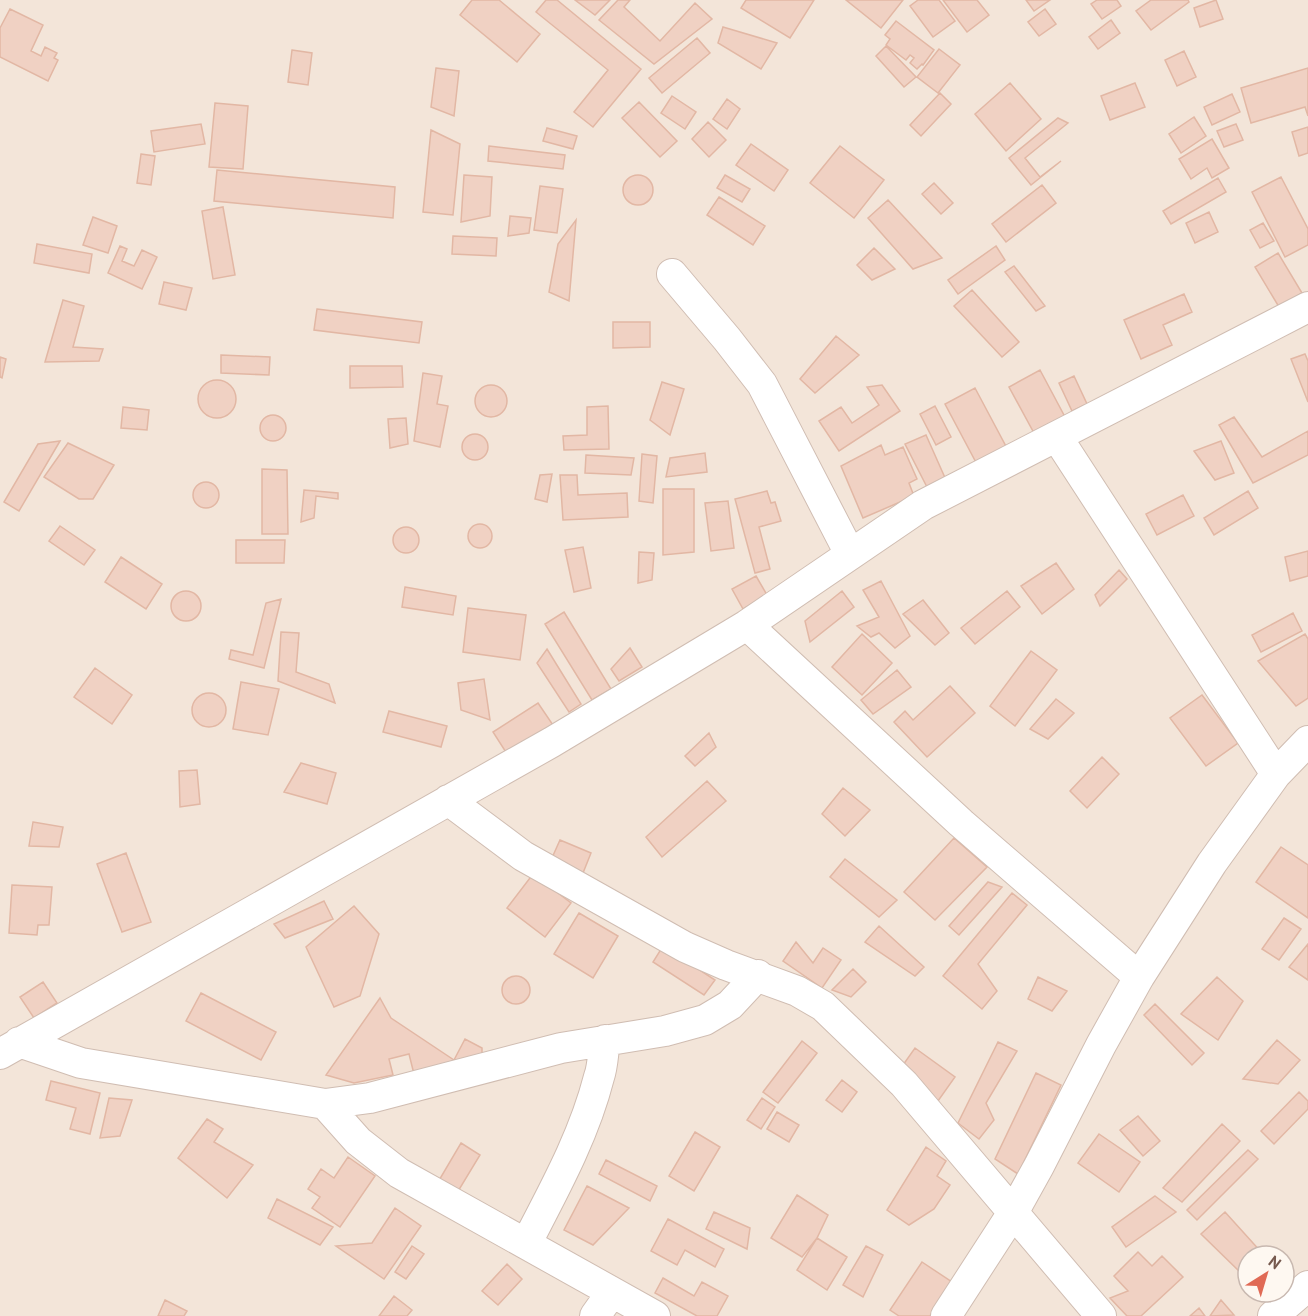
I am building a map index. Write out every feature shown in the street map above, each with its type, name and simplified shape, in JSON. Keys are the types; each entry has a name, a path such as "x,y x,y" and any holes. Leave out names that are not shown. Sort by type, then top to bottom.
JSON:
{"street":[{"path":"672,274 762,384 850,554"},
{"path":"9,1048 552,742 747,625 923,505 1308,307"},
{"path":"1057,437 1276,774"},
{"path":"747,625 961,822 1139,977"},
{"path":"946,1316 1014,1211 1139,977 1212,863 1276,774 1308,741"},
{"path":"448,800 523,856 685,947 797,991 823,1006 904,1084 1101,1316"},
{"path":"9,1048 81,1063 325,1104 370,1098 561,1047 665,1031 705,1020 730,1005 758,975"},
{"path":"526,1244 564,1173 583,1124 600,1076 605,1040"},
{"path":"325,1104 358,1141 399,1173 655,1316"},
{"path":"1273,1316 1307,1288"},
{"path":"595,1316 612,1292"}],"shaded area":[{"path":"0,0 1308,0 1308,1316 0,1316"}],"building":[{"path":"472,0 499,0 540,34 517,62 460,15"},
{"path":"546,0 557,0 641,69 593,127 574,112 608,70 536,12"},
{"path":"575,0 610,0 595,15"},
{"path":"618,0 630,0 624,7 660,41 695,3 712,19 654,64 599,20"},
{"path":"746,0 814,0 790,38 741,8"},
{"path":"846,0 903,0 881,28"},
{"path":"918,0 939,0 955,21 933,37 910,6"},
{"path":"943,0 977,0 989,15 967,32"},
{"path":"1026,0 1050,0 1034,11"},
{"path":"1097,0 1117,0 1121,6 1102,19 1091,4"},
{"path":"1151,0 1188,0 1189,2 1151,30 1136,11"},
{"path":"1216,0 1223,19 1200,27 1194,8"},
{"path":"10,9 43,25 31,51 41,56 45,47 57,53 54,58 58,60 48,81 0,57 0,28"},
{"path":"1045,9 1056,24 1039,36 1028,22"},
{"path":"1111,20 1120,33 1098,49 1089,37"},
{"path":"896,21 934,50 923,65 917,69 910,63 914,58 910,55 906,60 886,45 890,39 885,35"},
{"path":"723,27 777,43 761,69 718,43"},
{"path":"697,38 710,53 662,93 649,78"},
{"path":"886,46 916,77 904,87 876,56"},
{"path":"939,49 960,65 938,93 917,77"},
{"path":"292,50 312,53 308,85 288,82"},
{"path":"1184,51 1196,77 1177,86 1165,60"},
{"path":"436,68 459,71 454,116 431,107"},
{"path":"1308,68 1308,116 1305,107 1251,123 1241,88"},
{"path":"1010,83 1041,119 1006,151 975,114"},
{"path":"1135,83 1145,107 1110,120 1101,96"},
{"path":"940,93 951,104 921,136 910,125"},
{"path":"1232,94 1240,112 1212,125 1204,107"},
{"path":"672,96 696,112 685,129 661,113"},
{"path":"727,99 740,109 727,129 713,119"},
{"path":"639,102 677,141 660,157 622,118"},
{"path":"215,103 248,106 243,169 209,167"},
{"path":"1194,117 1206,136 1181,153 1169,134"},
{"path":"1058,118 1068,123 1025,158 1040,177 1061,161 1031,185 1009,158"},
{"path":"708,122 726,140 709,157 692,139"},
{"path":"201,124 205,144 154,152 151,131"},
{"path":"1236,124 1243,140 1224,147 1217,131"},
{"path":"1308,127 1308,153 1299,156 1292,132"},
{"path":"547,128 577,136 573,149 543,141"},
{"path":"431,130 460,144 453,215 423,212"},
{"path":"1212,139 1229,168 1212,178 1207,168 1191,179 1179,159"},
{"path":"751,144 788,170 774,191 736,165"},
{"path":"489,146 565,155 563,169 488,161"},
{"path":"840,146 884,180 854,218 810,183"},
{"path":"141,154 155,156 151,185 137,183"},
{"path":"217,170 395,187 393,218 214,201"},
{"path":"464,175 492,177 490,216 461,222"},
{"path":"638,175 649,179 653,190 649,201 638,205 627,201 623,190 627,179"},
{"path":"725,175 750,189 742,202 717,188"},
{"path":"1281,177 1308,229 1308,245 1285,257 1252,192"},
{"path":"1218,178 1226,192 1171,224 1163,211"},
{"path":"934,183 953,203 941,214 922,194"},
{"path":"1042,185 1056,203 1006,242 992,224"},
{"path":"540,186 563,189 557,233 534,230"},
{"path":"719,197 765,226 753,245 707,215"},
{"path":"888,200 942,258 913,269 868,218"},
{"path":"223,207 235,275 213,279 202,211"},
{"path":"1209,212 1218,232 1195,243 1186,223"},
{"path":"510,216 531,218 529,233 508,236"},
{"path":"93,217 117,226 108,253 83,245"},
{"path":"576,220 569,301 549,292 558,244"},
{"path":"1263,223 1274,241 1260,248 1250,230"},
{"path":"453,236 497,238 496,256 452,254"},
{"path":"37,244 92,254 89,273 34,263"},
{"path":"120,246 127,249 122,261 134,266 142,250 157,257 142,289 108,273"},
{"path":"996,246 1005,260 958,294 948,280"},
{"path":"874,248 895,269 872,280 857,265"},
{"path":"1278,253 1302,293 1279,307 1255,267"},
{"path":"1014,266 1045,306 1036,311 1005,272"},
{"path":"164,282 192,288 186,310 159,304"},
{"path":"972,290 1019,342 1002,357 954,306"},
{"path":"1184,294 1192,312 1163,325 1172,345 1141,359 1124,320"},
{"path":"63,300 84,306 73,347 103,349 99,361 45,362"},
{"path":"317,309 422,322 419,343 314,330"},
{"path":"613,322 650,322 650,347 613,348"},
{"path":"836,336 859,355 815,393 800,379"},
{"path":"1305,354 1308,361 1308,402 1291,359"},
{"path":"221,355 270,357 269,375 221,373"},
{"path":"0,357 6,359 2,378 0,377"},
{"path":"350,366 402,366 403,387 350,388"},
{"path":"1040,370 1065,417 1034,433 1009,387"},
{"path":"423,373 442,376 437,404 448,406 440,447 414,441"},
{"path":"1074,376 1087,404 1072,411 1059,383"},
{"path":"217,380 231,385 236,399 231,413 217,418 203,413 198,399 203,385"},
{"path":"662,382 684,389 670,435 650,420"},
{"path":"491,385 502,390 507,401 502,412 491,417 480,412 475,401 480,390"},
{"path":"882,385 900,411 839,451 819,421 841,407 852,423 879,405 867,387"},
{"path":"975,388 1009,452 979,468 945,404"},
{"path":"608,406 609,449 564,450 563,436 587,435 587,407"},
{"path":"935,406 951,437 936,445 920,414"},
{"path":"123,407 149,410 147,430 121,428"},
{"path":"273,415 282,419 286,428 282,437 273,441 264,437 260,428 264,419"},
{"path":"1234,417 1262,457 1308,431 1308,455 1253,483 1219,425"},
{"path":"406,418 408,444 390,448 388,419"},
{"path":"475,434 484,438 488,447 484,456 475,460 466,456 462,447 466,438"},
{"path":"926,435 946,480 929,491 905,444"},
{"path":"60,441 19,511 4,502 38,444"},
{"path":"1221,441 1234,473 1215,480 1194,451"},
{"path":"68,443 114,465 93,499 79,499 44,477"},
{"path":"881,445 885,455 903,447 917,479 909,483 914,496 863,518 841,466"},
{"path":"705,453 707,472 666,477 670,458"},
{"path":"642,454 657,456 653,503 639,501"},
{"path":"586,455 634,458 631,475 585,473"},
{"path":"262,469 287,470 288,534 262,534"},
{"path":"552,474 547,502 535,499 540,475"},
{"path":"560,475 577,475 578,495 627,493 628,517 563,520"},
{"path":"206,482 215,486 219,495 215,504 206,508 197,504 193,495 197,486"},
{"path":"663,489 694,489 694,552 663,555"},
{"path":"304,490 338,493 338,499 316,496 314,518 301,522"},
{"path":"767,491 771,503 775,502 781,521 759,527 770,569 755,573 735,499"},
{"path":"1248,491 1258,508 1214,535 1204,518"},
{"path":"1183,495 1194,516 1157,535 1146,514"},
{"path":"728,501 734,548 711,551 705,503"},
{"path":"480,524 489,527 492,536 489,545 480,548 471,545 468,536 471,527"},
{"path":"60,526 95,550 84,565 49,541"},
{"path":"406,527 416,530 419,540 416,550 406,553 396,550 393,540 396,530"},
{"path":"236,540 285,540 284,563 236,563"},
{"path":"583,547 591,588 574,592 565,550"},
{"path":"1308,551 1308,576 1290,581 1285,557"},
{"path":"639,552 654,553 652,580 638,583"},
{"path":"121,557 162,584 146,609 105,582"},
{"path":"1056,563 1074,589 1042,614 1021,586"},
{"path":"1119,570 1127,579 1100,606 1095,595"},
{"path":"756,576 767,595 743,609 732,589"},
{"path":"881,581 910,636 895,648 879,633 871,637 857,626 879,617 863,590"},
{"path":"405,587 456,596 453,615 402,607"},
{"path":"186,591 196,596 201,606 196,616 186,621 176,616 171,606 176,596"},
{"path":"842,591 854,607 810,642 805,621"},
{"path":"1007,591 1020,607 975,644 961,628"},
{"path":"281,599 264,668 229,659 231,650 253,655 266,603"},
{"path":"923,600 949,633 935,645 903,614"},
{"path":"468,608 526,615 520,660 463,652"},
{"path":"564,612 611,689 592,700 545,624"},
{"path":"1293,613 1302,631 1261,652 1252,635"},
{"path":"281,632 299,633 296,672 329,684 335,703 278,681"},
{"path":"862,634 892,663 862,695 832,667"},
{"path":"1305,634 1308,639 1308,698 1296,706 1258,661"},
{"path":"630,648 642,667 619,681 611,669"},
{"path":"547,649 581,704 569,712 537,663"},
{"path":"1031,651 1057,670 1015,726 990,706"},
{"path":"95,668 132,695 112,724 74,697"},
{"path":"897,670 911,687 873,714 861,700"},
{"path":"484,679 490,720 461,710 458,683"},
{"path":"241,682 279,689 268,735 233,729"},
{"path":"950,686 975,713 927,757 894,722 905,711 913,720"},
{"path":"209,693 221,698 226,710 221,722 209,727 197,722 192,710 197,698"},
{"path":"1202,695 1238,743 1206,766 1170,718"},
{"path":"1056,699 1074,713 1048,739 1030,729"},
{"path":"538,703 555,728 509,757 493,732"},
{"path":"389,711 447,726 441,747 383,732"},
{"path":"709,733 716,747 695,766 685,756"},
{"path":"1102,757 1119,774 1087,808 1070,791"},
{"path":"301,763 336,773 327,804 284,792"},
{"path":"197,770 200,804 180,807 179,771"},
{"path":"707,781 726,801 662,857 646,837"},
{"path":"843,788 870,810 845,836 822,814"},
{"path":"33,822 63,827 59,847 29,846"},
{"path":"954,838 987,867 935,920 904,892"},
{"path":"560,840 591,853 583,873 551,860"},
{"path":"1281,847 1308,865 1308,918 1256,882"},
{"path":"126,853 151,922 122,932 97,864"},
{"path":"845,859 897,900 879,917 830,877"},
{"path":"533,874 571,903 545,937 507,908"},
{"path":"988,882 1002,887 959,935 949,926"},
{"path":"12,885 52,887 49,925 38,925 37,935 9,933"},
{"path":"1012,893 1027,905 978,964 997,991 982,1009 943,976"},
{"path":"324,901 333,919 285,938 274,924"},
{"path":"354,906 379,934 360,996 334,1007 306,947"},
{"path":"579,913 618,936 593,978 554,954"},
{"path":"1284,918 1301,929 1279,960 1262,949"},
{"path":"879,926 924,967 915,976 865,942"},
{"path":"796,942 813,963 823,948 841,960 822,988 783,961"},
{"path":"1308,944 1308,980 1289,967"},
{"path":"663,946 715,980 704,995 653,962"},
{"path":"853,969 866,982 851,997 832,990"},
{"path":"516,976 526,980 530,990 526,1000 516,1004 506,1000 502,990 506,980"},
{"path":"1038,977 1067,991 1052,1011 1028,999"},
{"path":"1217,977 1243,1001 1218,1040 1181,1014"},
{"path":"43,982 57,1003 34,1018 20,997"},
{"path":"201,993 276,1032 261,1060 186,1021"},
{"path":"380,998 391,1018 454,1060 465,1039 482,1048 482,1058 414,1074 409,1054 389,1059 393,1075 354,1083 326,1075"},
{"path":"1155,1004 1204,1053 1192,1065 1144,1015"},
{"path":"1277,1040 1300,1060 1278,1084 1243,1079"},
{"path":"802,1041 817,1053 778,1103 763,1092"},
{"path":"998,1042 1017,1051 986,1103 994,1120 979,1139 958,1123"},
{"path":"915,1048 955,1077 938,1101 898,1072"},
{"path":"1036,1073 1061,1085 1018,1174 995,1159"},
{"path":"842,1080 857,1092 842,1112 826,1100"},
{"path":"51,1081 100,1093 90,1134 70,1129 76,1108 46,1100"},
{"path":"1299,1092 1308,1101 1308,1109 1274,1144 1261,1131"},
{"path":"109,1098 132,1100 120,1136 100,1138"},
{"path":"762,1098 775,1107 761,1129 747,1120"},
{"path":"777,1112 799,1125 789,1142 767,1129"},
{"path":"1138,1116 1160,1141 1143,1156 1120,1130"},
{"path":"207,1119 223,1129 214,1142 253,1165 227,1198 178,1158"},
{"path":"1222,1124 1240,1141 1182,1202 1163,1188"},
{"path":"695,1132 720,1147 694,1191 669,1176"},
{"path":"1099,1134 1140,1162 1119,1192 1078,1163"},
{"path":"461,1143 480,1155 457,1193 438,1182"},
{"path":"926,1147 946,1161 937,1176 950,1185 934,1209 909,1225 887,1210"},
{"path":"1248,1150 1258,1159 1197,1220 1187,1210"},
{"path":"348,1157 375,1176 340,1227 312,1208 320,1197 308,1189 321,1169 334,1178"},
{"path":"606,1160 657,1186 650,1201 599,1174"},
{"path":"587,1186 629,1208 593,1245 564,1230"},
{"path":"797,1195 828,1215 817,1238 802,1257 771,1238"},
{"path":"1155,1196 1176,1212 1126,1247 1112,1227"},
{"path":"277,1199 333,1227 320,1245 268,1218"},
{"path":"395,1208 421,1226 384,1279 336,1246 372,1243"},
{"path":"714,1212 750,1228 747,1249 706,1229"},
{"path":"1225,1212 1254,1244 1236,1244 1236,1268 1201,1234"},
{"path":"668,1219 724,1249 715,1267 685,1250 677,1265 651,1251"},
{"path":"817,1238 847,1257 827,1290 797,1270"},
{"path":"412,1246 424,1254 406,1279 395,1272"},
{"path":"866,1246 883,1255 863,1297 843,1285"},
{"path":"1138,1252 1152,1266 1162,1256 1183,1277 1141,1316 1127,1316 1110,1298 1128,1291 1114,1276"},
{"path":"922,1262 952,1282 930,1316 899,1316 890,1310"},
{"path":"507,1264 522,1279 498,1305 482,1291"},
{"path":"663,1278 694,1296 702,1282 728,1296 717,1316 697,1316 655,1293"},
{"path":"394,1296 412,1310 407,1316 379,1316"},
{"path":"165,1300 187,1311 184,1316 158,1316"},
{"path":"1221,1300 1234,1315 1210,1316"},
{"path":"1199,1308 1205,1316 1190,1316"}]}
